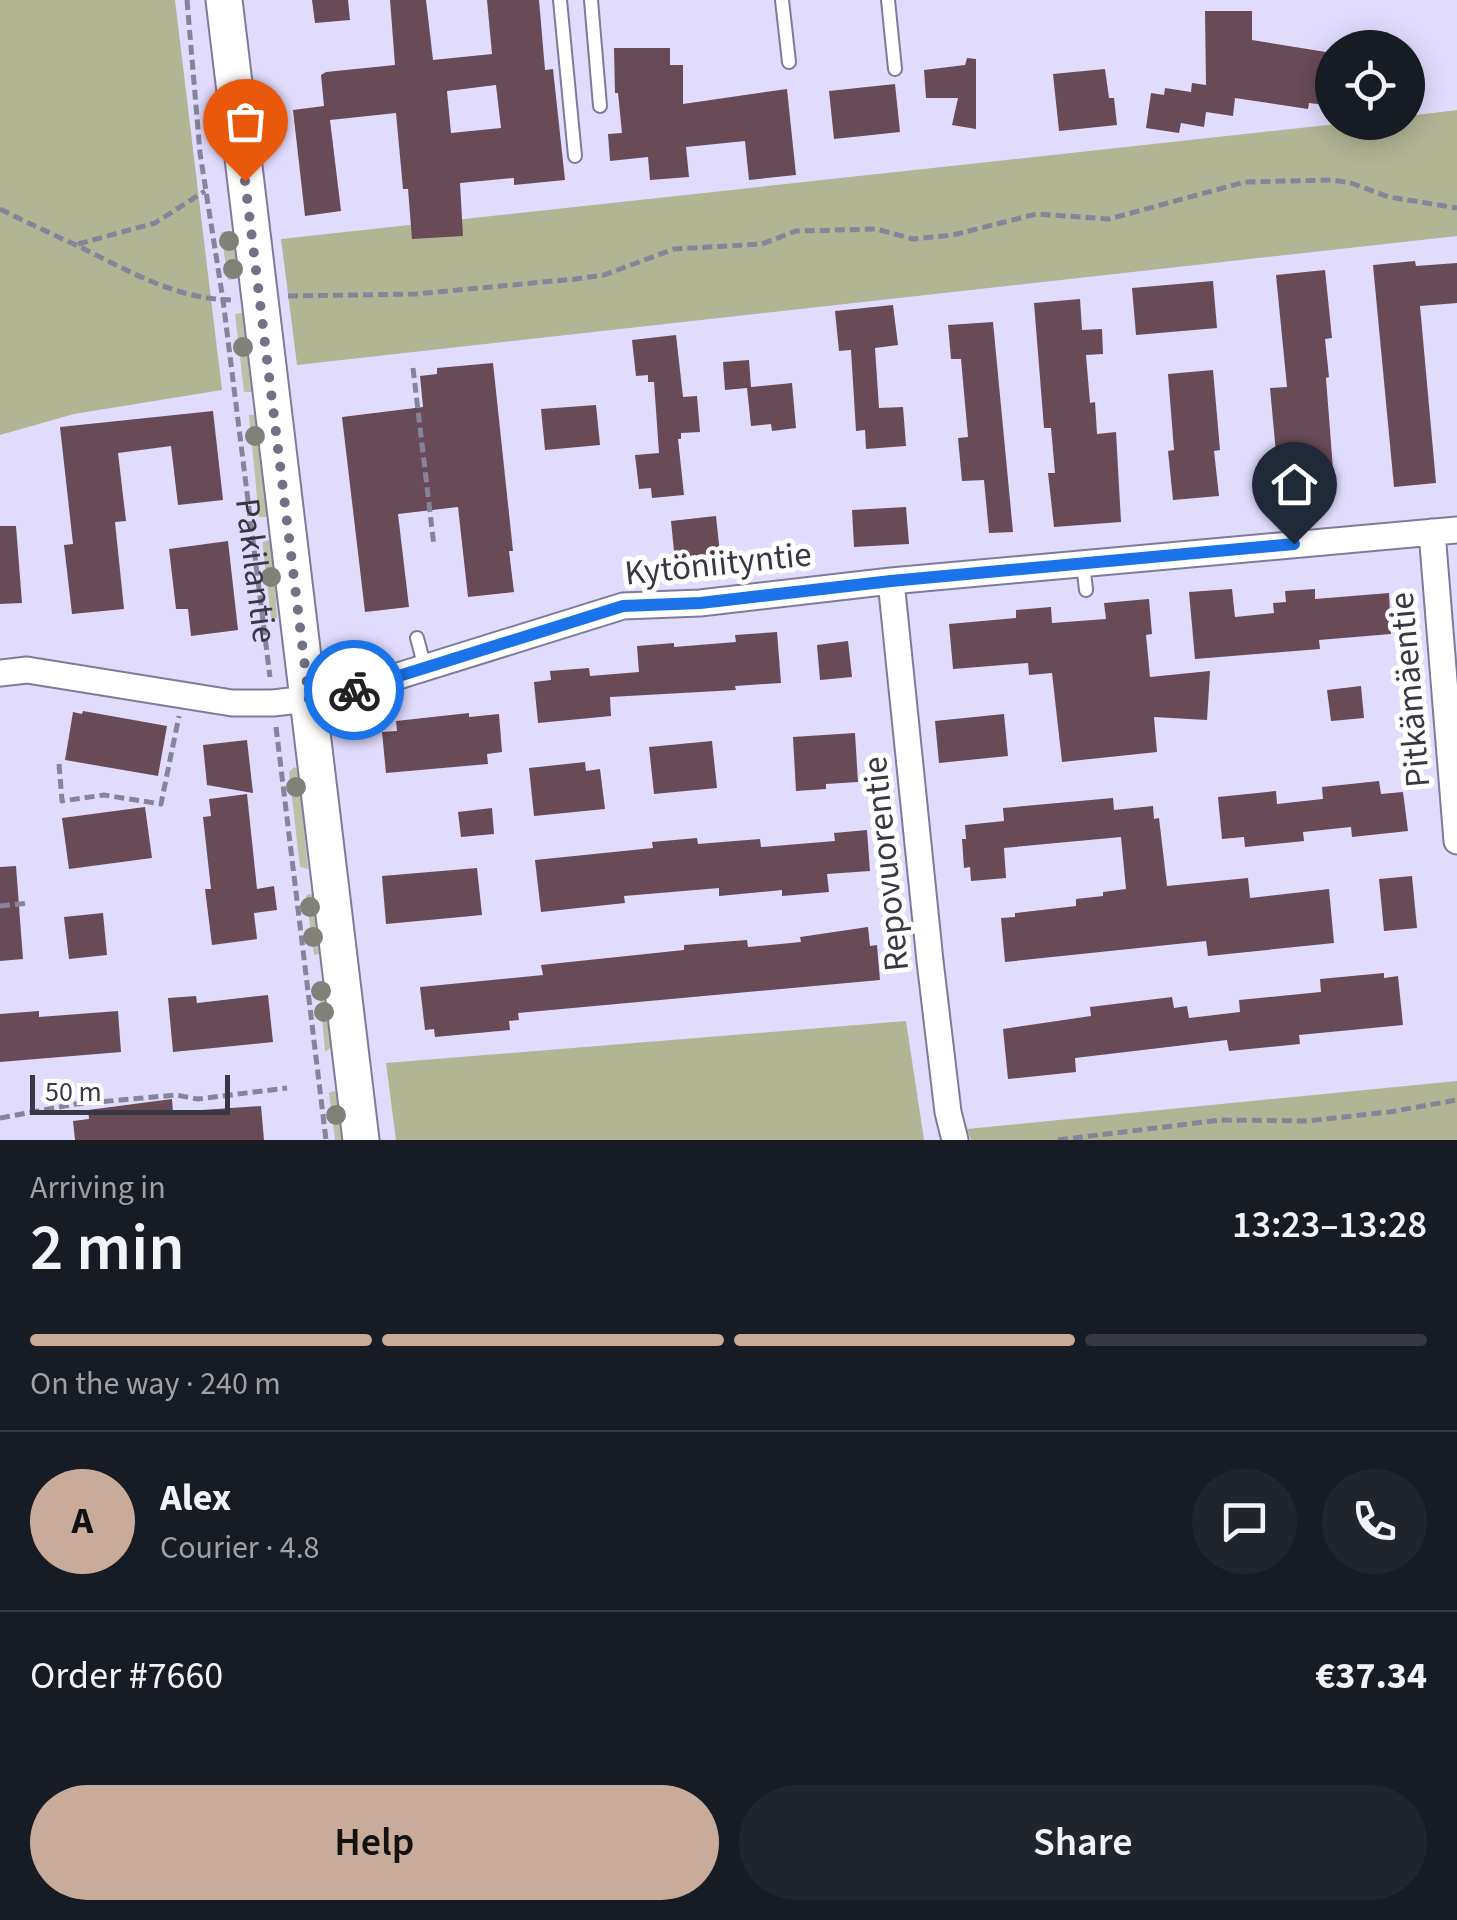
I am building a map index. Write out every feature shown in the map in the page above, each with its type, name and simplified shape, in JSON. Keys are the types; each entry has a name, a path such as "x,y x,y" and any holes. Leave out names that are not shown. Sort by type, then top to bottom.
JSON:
{"main road":[{"name":"Pakilantie","path":"224,0 361,1140"}],"street":[{"name":"Kytöniityntie","path":"0,672 27,670 232,703 274,704 334,696 623,606 700,603 891,581 1444,531"},
{"name":"Pitkämäentie","path":"1444,531 1457,841"},
{"name":"Repovuorentie","path":"891,581 930,961 948,1112 955,1140"}],"lane":[{"path":"560,0 575,156"},
{"path":"591,0 600,106"},
{"path":"782,0 789,62"},
{"path":"888,0 895,70"},
{"path":"1083,564 1086,590"},
{"path":"416,638 425,668"}],"path":[{"name":"Pakilantie","path":"187,0 206,190 223,300 326,1140"},
{"path":"282,296 416,294 575,279 604,275 674,249 762,244 796,231 876,228 912,238 953,235 1036,214 1109,219 1246,182 1332,180 1404,200 1457,208"},
{"path":"76,245 155,223 206,190"},
{"path":"0,209 176,290 223,300"},
{"path":"413,368 434,546"},
{"path":"59,764 62,801 104,796 161,804 184,695"},
{"path":"0,906 29,904"},
{"path":"0,1118 76,1104 176,1095 198,1098 287,1088"},
{"path":"1058,1140 1221,1120 1340,1118 1457,1100"}],"green space":[{"path":"0,0 175,0 222,390 74,414 0,435"},
{"path":"1457,110 1457,236 297,365 281,239 1315,126 1315,140 1425,140 1425,114"},
{"path":"233,231 241,278 228,280 221,232"},
{"path":"246,312 254,392 244,392 235,314"},
{"path":"249,415 256,415 258,420 269,517 259,517"},
{"path":"270,540 277,618 271,618 263,548 263,542"},
{"path":"294,767 298,769 308,869 300,867 289,772"},
{"path":"314,894 319,954 314,955 306,896"},
{"path":"319,982 326,984 333,1046 325,1052"},
{"path":"906,1021 924,1140 396,1140 386,1063"},
{"path":"1457,1081 1457,1140 971,1140 967,1129"},
{"path":"329,1093 338,1093 344,1140 335,1140"}],"building":[{"path":"312,0 348,0 350,20 315,23"},
{"path":"390,0 426,0 433,60 492,54 487,0 539,0 545,70 553,69 565,180 514,185 514,178 460,183 463,236 412,239 396,113 330,120 341,211 305,216 293,110 324,106 321,75 326,72 395,65","holes":["496,85 501,128 451,133 447,91"]},
{"path":"1205,11 1252,11 1252,40 1315,50 1315,104 1309,103 1308,109 1235,98 1233,116 1206,112 1204,127 1181,123 1179,133 1146,128 1151,93 1164,95 1165,88 1191,92 1192,83 1206,85"},
{"path":"614,48 670,48 670,65 683,65 683,104 787,89 796,175 749,180 745,141 686,147 689,177 650,180 648,157 610,161 608,134 622,133 615,93"},
{"path":"967,58 976,59 976,129 952,125 958,98 926,98 924,70 965,65"},
{"path":"1105,69 1117,125 1059,131 1053,74"},
{"path":"895,84 900,132 834,139 829,91"},
{"path":"1415,261 1416,266 1457,263 1457,303 1420,306 1436,483 1394,487 1373,265"},
{"path":"1325,270 1332,338 1325,339 1335,496 1289,500 1288,485 1279,486 1270,388 1287,387 1276,275"},
{"path":"1213,281 1217,328 1136,335 1132,288"},
{"path":"1080,299 1082,330 1102,329 1103,354 1086,355 1090,403 1095,402 1097,434 1116,432 1121,522 1054,527 1048,473 1055,473 1051,428 1044,428 1034,303"},
{"path":"893,305 898,345 875,348 879,408 903,407 906,446 866,449 865,430 856,431 851,350 839,351 835,311"},
{"path":"993,322 1013,532 989,533 984,480 962,481 958,438 968,437 961,359 951,359 948,325"},
{"path":"676,335 683,397 697,396 700,432 681,433 678,439 684,495 652,498 651,488 639,489 635,455 659,453 654,382 648,382 648,375 636,376 632,340"},
{"path":"749,360 751,387 792,383 796,428 772,431 771,424 751,426 747,388 725,390 723,362"},
{"path":"493,363 514,592 468,597 458,507 398,514 409,607 365,612 342,417 423,407 420,376 437,374 437,368"},
{"path":"1213,370 1220,450 1214,451 1219,496 1173,500 1168,451 1174,450 1168,374"},
{"path":"596,405 600,445 545,450 541,409"},
{"path":"213,411 223,500 178,505 171,446 118,453 126,521 115,522 124,609 72,614 64,545 73,544 60,427"},
{"path":"906,507 909,544 854,547 852,510"},
{"path":"716,516 720,554 709,556 710,566 688,568 687,560 675,561 671,521"},
{"path":"0,526 16,526 22,603 0,604"},
{"path":"228,541 238,630 191,636 188,609 176,609 169,549"},
{"path":"1232,589 1235,617 1274,613 1273,603 1286,602 1285,591 1315,589 1315,599 1389,593 1391,634 1319,640 1320,649 1195,659 1189,592"},
{"path":"1149,599 1152,634 1146,635 1150,677 1210,671 1207,720 1154,717 1157,752 1062,762 1052,673 1029,675 1028,663 953,669 949,624 1016,618 1016,610 1051,607 1052,623 1106,619 1104,603"},
{"path":"777,632 781,683 735,686 736,690 610,697 611,716 538,723 534,682 551,680 550,671 589,668 590,676 639,672 637,646 736,642 735,635"},
{"path":"848,641 852,677 820,680 817,645"},
{"path":"1361,686 1364,718 1331,721 1327,690"},
{"path":"73,712 167,726 158,776 65,760"},
{"path":"469,713 469,717 499,714 502,752 487,754 488,764 386,773 382,732 397,731 396,721"},
{"path":"1004,714 1008,756 939,763 935,721"},
{"path":"855,733 858,782 796,791 793,737"},
{"path":"247,740 253,793 207,785 203,745"},
{"path":"712,741 717,788 654,794 649,747"},
{"path":"585,762 586,771 600,769 605,809 534,816 529,768"},
{"path":"1379,781 1381,794 1403,792 1408,831 1352,837 1351,827 1303,832 1304,841 1245,847 1244,837 1222,839 1218,797 1276,791 1277,804 1323,799 1322,787"},
{"path":"247,794 257,889 274,886 277,910 254,913 257,939 212,945 205,889 211,889 203,817 211,816 209,799"},
{"path":"1113,798 1114,810 1153,806 1154,819 1159,818 1167,886 1248,878 1250,898 1329,889 1334,943 1208,956 1206,941 1005,962 1001,918 1076,906 1076,899 1126,889 1121,837 1004,848 1006,878 971,881 970,867 964,868 965,825 1004,821 1003,808"},
{"path":"145,807 152,858 69,869 62,818"},
{"path":"492,808 494,834 461,837 458,812"},
{"path":"867,830 870,871 827,874 829,892 782,896 782,890 719,896 719,888 624,896 625,903 541,912 535,860 653,848 652,842 697,838 698,844 760,839 761,847 835,841 834,833"},
{"path":"16,866 23,959 0,961 0,867"},
{"path":"477,868 482,915 386,924 382,876"},
{"path":"1412,876 1417,928 1384,931 1379,879"},
{"path":"103,913 107,955 69,959 64,917"},
{"path":"868,927 870,946 877,945 880,980 518,1013 519,1020 509,1021 510,1030 435,1037 434,1029 425,1030 420,987 543,975 541,965 684,950 684,945 747,940 748,947 801,942 800,937"},
{"path":"1384,973 1384,978 1398,976 1403,1025 1299,1035 1300,1044 1229,1051 1227,1040 1075,1058 1076,1072 1008,1079 1003,1029 1091,1016 1090,1007 1172,997 1174,1008 1187,1006 1189,1018 1240,1012 1239,1000 1321,992 1320,979"},
{"path":"268,995 273,1042 173,1052 168,998 196,996 197,1003"},
{"path":"39,1011 39,1017 118,1011 121,1052 0,1062 0,1014"},
{"path":"172,1099 173,1112 261,1106 264,1140 75,1140 73,1121 89,1119 88,1110"}],"way so far":[{"path":"245,181 309,700 354,690"}],"route":[{"path":"354,690 623,606 700,603 891,581 1294,544"}]}
